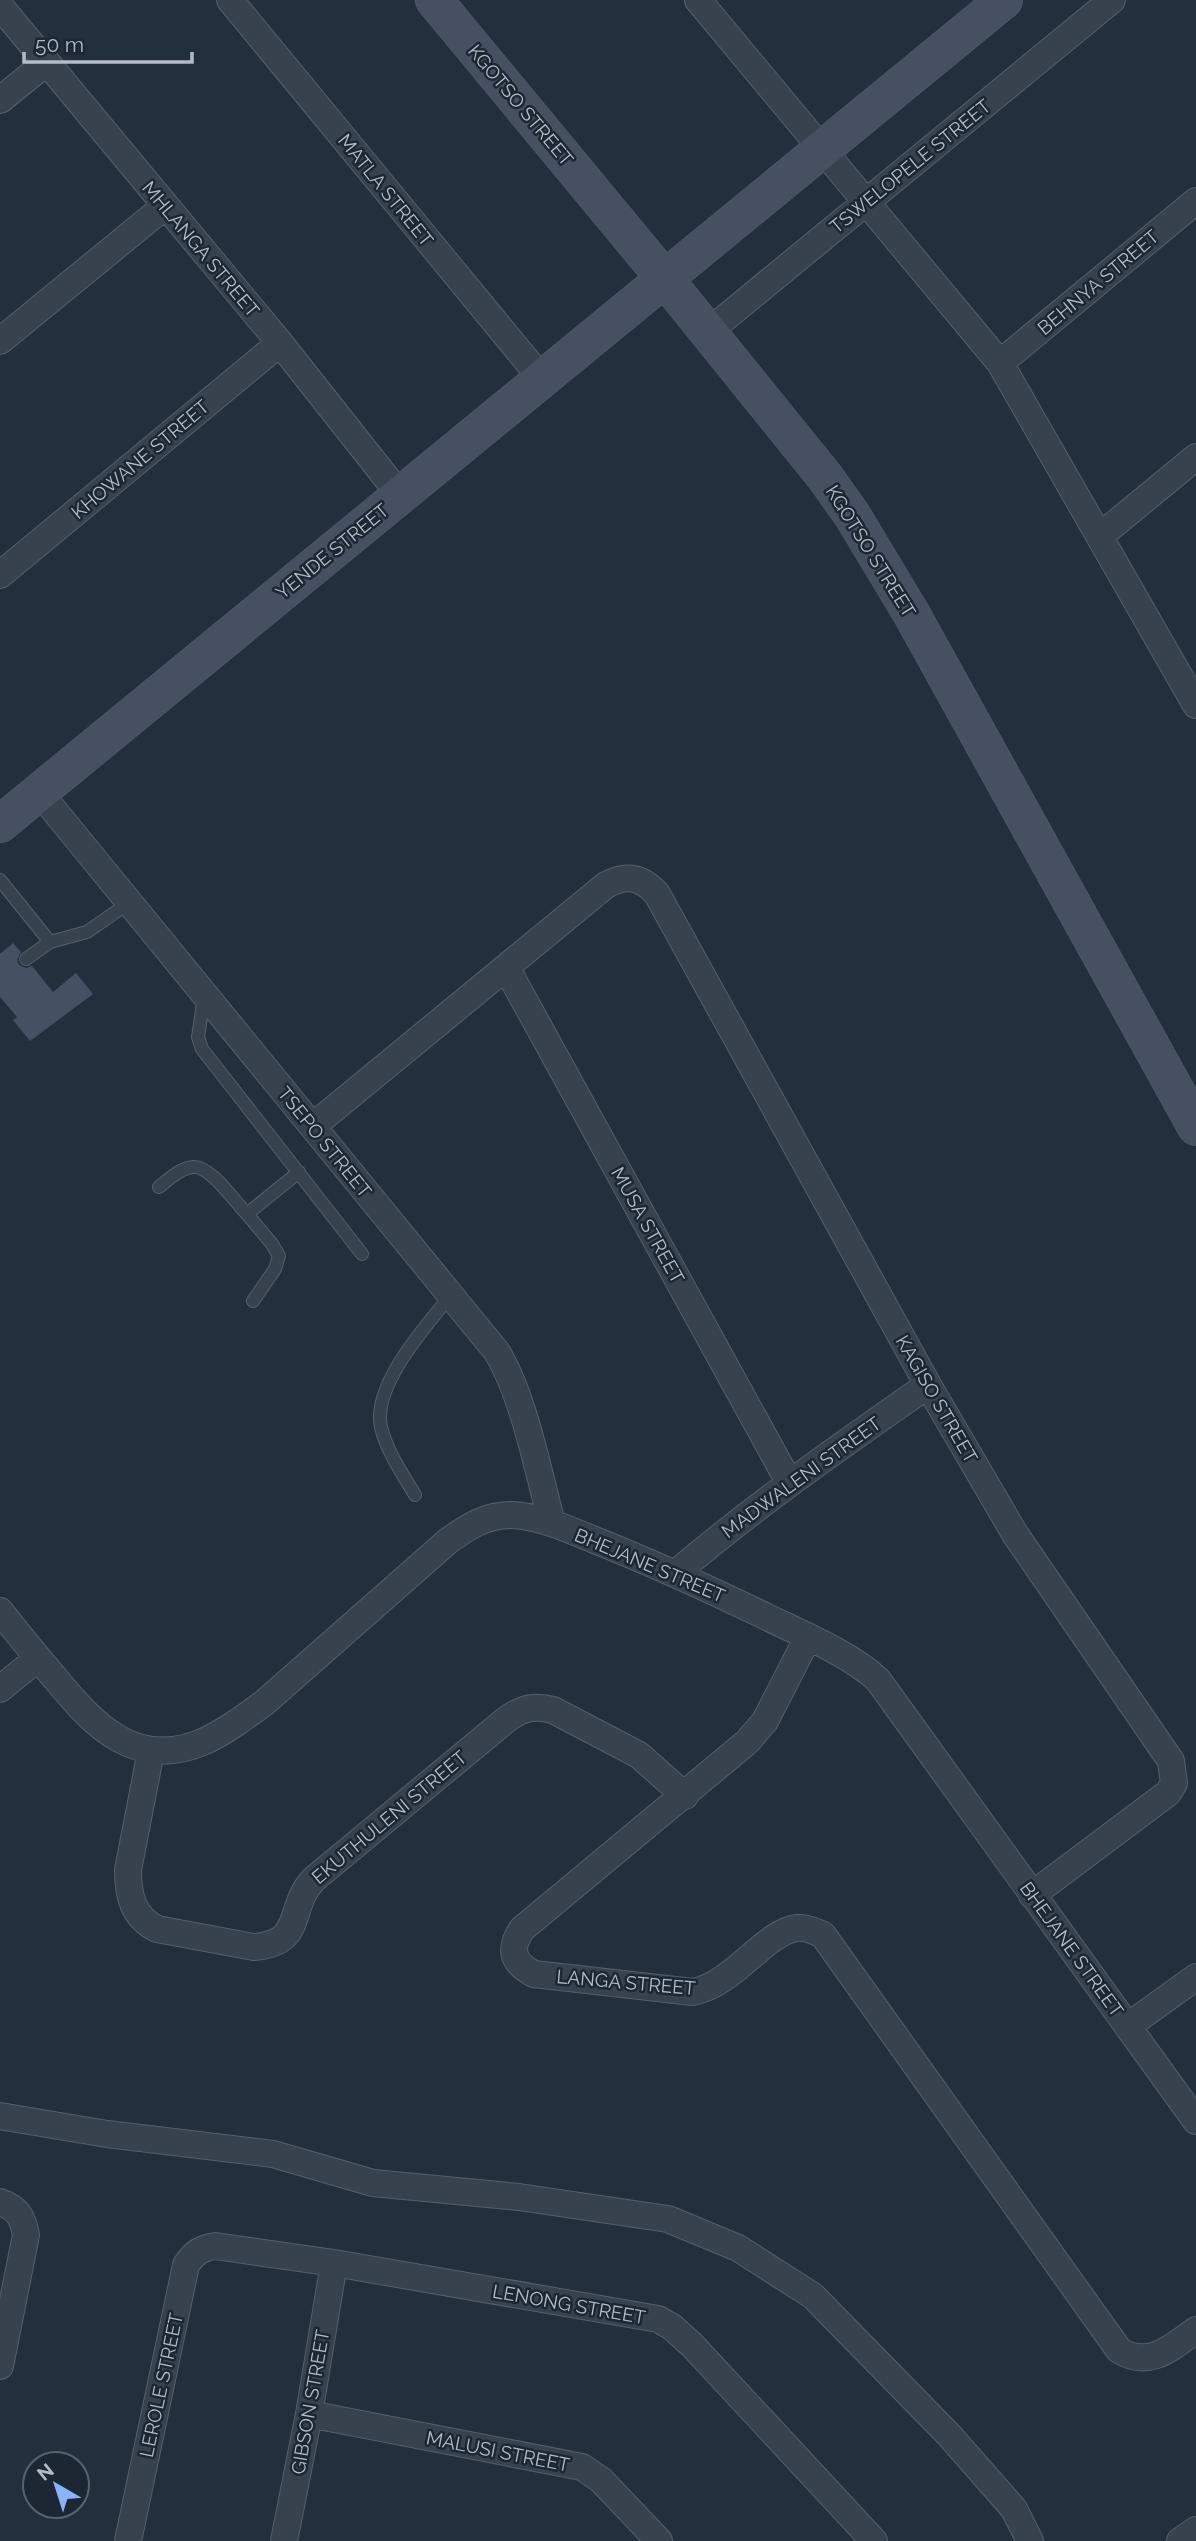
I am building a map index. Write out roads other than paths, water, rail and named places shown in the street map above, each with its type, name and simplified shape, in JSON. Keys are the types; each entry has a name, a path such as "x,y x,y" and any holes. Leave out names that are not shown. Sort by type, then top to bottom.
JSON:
{"street":[{"name":"MATLA STREET","path":"230,0 542,379"},
{"name":"KGOTSO STREET","path":"434,0 825,477 876,552 1196,1127"},
{"path":"698,0 1000,363 1196,705"},
{"path":"665,279 1004,0"},
{"name":"TSWELOPELE STREET","path":"708,332 1112,0"},
{"name":"MHLANGA STREET","path":"0,6 280,343 400,495"},
{"path":"0,100 47,62"},
{"name":"BEHNYA STREET","path":"1000,363 1196,201"},
{"path":"0,341 165,206"},
{"name":"YENDE STREET","path":"0,824 665,279"},
{"name":"KHOWANE STREET","path":"0,575 280,343"},
{"path":"1100,536 1196,457"},
{"name":"TSEPO STREET","path":"39,792 497,1352 507,1368 552,1523"},
{"name":"KAGISO STREET","path":"507,969 606,885 625,877 649,884 657,894 928,1385 1021,1544 1164,1747 1174,1772 1174,1783 1168,1793 1032,1895"},
{"path":"313,1126 507,969"},
{"name":"MUSA STREET","path":"507,969 789,1482"},
{"name":"MADWALENI STREET","path":"676,1573 789,1482 928,1385"},
{"name":"BHEJANE STREET","path":"0,1611 81,1710 106,1732 124,1743 151,1751 178,1749 203,1742 232,1726 264,1703 468,1526 497,1516 514,1515 552,1523 676,1573 808,1637 861,1667 885,1688 1196,2121"},
{"name":"LANGA STREET","path":"808,1637 758,1732 685,1797 522,1929 515,1940 516,1961 534,1974 693,1992 704,1990 724,1979 786,1931 806,1928 823,1935 1119,2350 1131,2357 1153,2357 1196,2330"},
{"path":"0,1689 38,1658"},
{"name":"EKUTHULENI STREET","path":"151,1751 128,1870 128,1889 132,1905 147,1924 157,1929 254,1947 270,1946 281,1941 288,1933 302,1895 314,1879 507,1718 527,1708 543,1707 553,1710 639,1755 685,1797"},
{"path":"1128,2026 1196,1977"},
{"path":"0,2116 107,2134 273,2154 373,2183 519,2197 668,2219 738,2248 813,2296 949,2435 1014,2509 1030,2541"},
{"path":"0,2202 18,2211 26,2235 0,2366"},
{"name":"LENONG STREET","path":"215,2246 334,2263 658,2319 672,2327 692,2345 874,2541"},
{"name":"LEROLE STREET","path":"128,2541 186,2265 193,2254 203,2248 215,2246"},
{"name":"GIBSON STREET","path":"284,2541 309,2414 334,2263"},
{"name":"MALUSI STREET","path":"309,2414 582,2467 601,2480 659,2541"},
{"path":"1180,2541 1196,2530"}],"lane":[{"path":"0,880 50,942"},
{"path":"26,959 50,942 87,932 130,902"},
{"path":"204,993 198,1037 202,1049 362,1254"},
{"path":"159,1187 184,1169 195,1166 207,1170 272,1244 279,1256 275,1269 253,1301"},
{"path":"247,1214 299,1172"},
{"path":"415,1495 391,1457 380,1424 383,1399 395,1370 417,1337 451,1295"}]}
